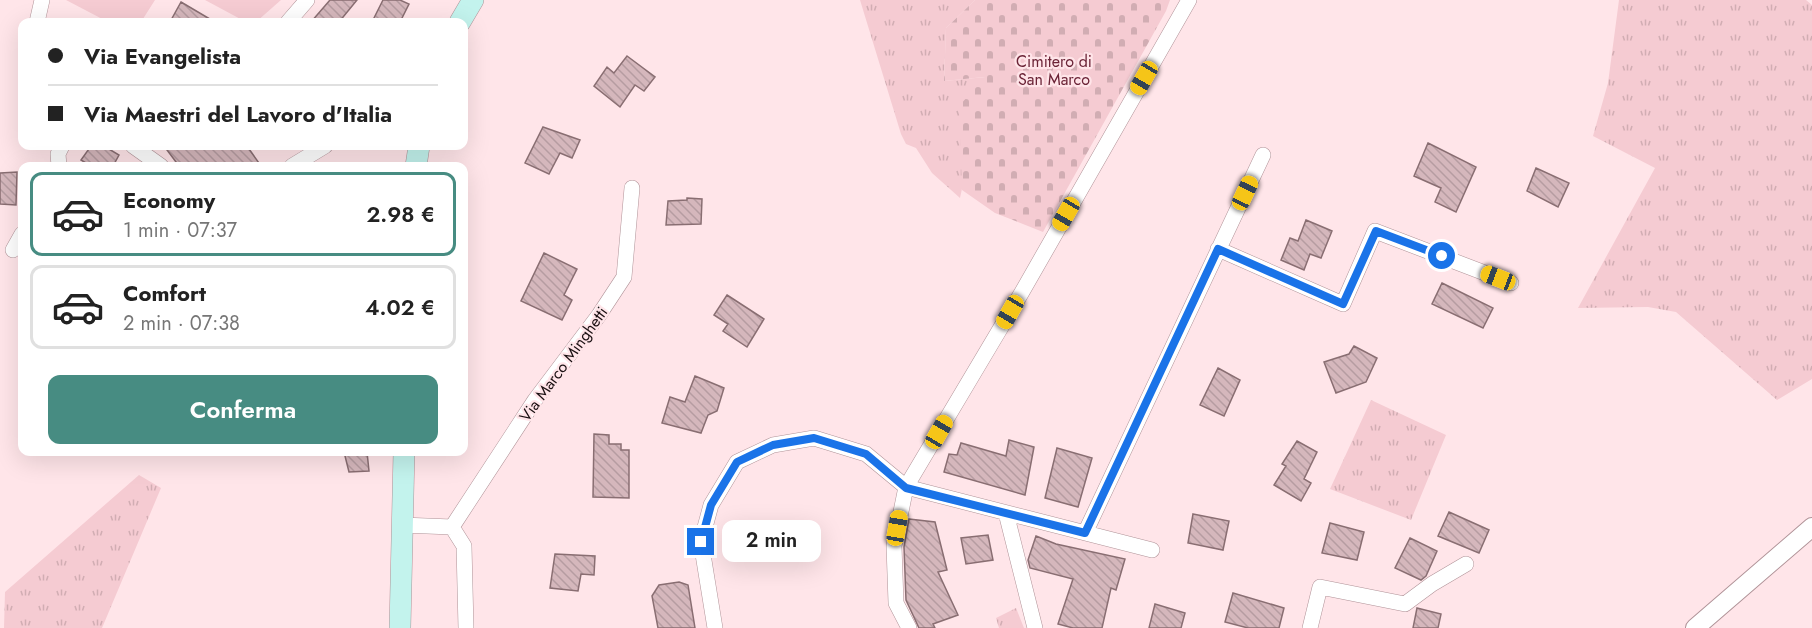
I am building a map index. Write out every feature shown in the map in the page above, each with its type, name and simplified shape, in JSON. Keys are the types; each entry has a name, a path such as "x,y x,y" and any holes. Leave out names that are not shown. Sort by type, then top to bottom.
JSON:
{"main road":[{"path":"462,18 471,1"},
{"path":"400,628 404,456"}],"street":[{"path":"38,18 42,0"},
{"path":"291,18 307,0"},
{"path":"909,628 896,603 894,546 906,488 1022,292 1189,0"},
{"path":"139,150 155,162"},
{"path":"299,162 318,150"},
{"path":"1085,533 1263,155"},
{"name":"Via Marco Minghetti","path":"452,527 535,400 600,315 624,277 632,188"},
{"path":"1218,249 1343,304 1376,231 1511,283"},
{"path":"13,250 18,241"},
{"path":"715,628 701,542 711,505 737,462 773,445 814,438 866,454 906,488 1152,550"},
{"path":"1006,513 1037,627"},
{"path":"402,525 452,527 464,546 466,628"},
{"path":"1695,628 1811,527"},
{"path":"1311,628 1320,587 1405,604 1432,584 1466,564"}],"green space":[{"path":"66,0 155,0 144,18 100,18"},
{"path":"205,0 281,0 261,18 239,18"},
{"path":"860,0 975,0 946,28 944,81 986,77 960,198 932,173 916,148 906,144"},
{"name":"Cimitero di San Marco","path":"975,0 1170,0 1043,232 995,213 962,190 959,106 985,77 944,81 946,28"},
{"path":"1619,0 1806,0 1812,5 1812,379 1777,400 1676,312 1648,307 1578,308 1655,168 1593,136 1608,83"},
{"path":"1371,400 1446,435 1411,520 1330,489"},
{"path":"139,475 161,488 102,628 4,628 5,592"},
{"path":"1016,608 1024,628 999,628 996,618"}],"building":[{"path":"330,0 357,0 342,18 314,18"},
{"path":"383,0 400,0 409,4 402,18 374,18"},
{"path":"181,2 208,18 172,18"},
{"path":"627,56 655,77 644,91 635,85 620,107 594,86 607,67 614,73"},
{"path":"543,127 580,140 572,158 560,153 549,174 525,163"},
{"path":"1428,143 1476,167 1456,212 1435,202 1441,188 1414,176"},
{"path":"88,150 111,150 119,155 115,162 84,162 81,160"},
{"path":"167,150 250,150 258,162 176,162"},
{"path":"1536,168 1569,183 1558,207 1527,191"},
{"path":"17,172 16,205 0,204 0,173"},
{"path":"687,198 702,199 701,224 666,225 668,201 687,200"},
{"path":"1306,220 1332,231 1321,258 1310,254 1304,270 1281,260 1290,238 1298,241"},
{"path":"544,253 577,269 564,295 572,300 562,320 521,301"},
{"path":"1442,283 1493,308 1483,328 1432,304"},
{"path":"727,295 764,319 747,347 723,331 728,324 714,315"},
{"path":"1354,346 1377,358 1366,382 1336,393 1324,362 1349,354"},
{"path":"1218,368 1240,380 1224,416 1200,405"},
{"path":"695,376 724,388 717,411 708,415 701,433 662,423 670,397 685,402"},
{"path":"594,434 609,435 609,444 621,444 621,450 629,450 629,498 593,497"},
{"path":"1009,440 1034,447 1025,495 944,472 949,454 957,455 961,443 1006,456"},
{"path":"1297,441 1317,452 1304,479 1311,483 1301,501 1274,485 1286,466 1282,464"},
{"path":"1057,448 1092,458 1078,507 1045,498"},
{"path":"345,456 367,456 369,471 349,472"},
{"path":"1449,512 1489,530 1479,553 1438,536"},
{"path":"1193,514 1229,521 1223,550 1188,543"},
{"path":"909,519 935,522 947,570 938,572 958,615 933,624 935,628 919,628 906,600 904,547"},
{"path":"1330,523 1364,532 1357,560 1322,553"},
{"path":"988,535 993,560 966,564 961,538"},
{"path":"1036,536 1056,544 1125,559 1116,590 1111,588 1102,628 1073,628 1058,624 1073,579 1030,568 1028,560"},
{"path":"1410,538 1437,551 1426,576 1421,580 1395,568"},
{"path":"555,554 595,556 594,575 581,574 578,591 550,588"},
{"path":"679,582 688,585 695,628 658,628 652,596 659,585"},
{"path":"1233,593 1284,608 1279,628 1248,628 1225,622"},
{"path":"1155,604 1185,613 1181,628 1149,628"},
{"path":"1417,608 1441,614 1438,628 1413,628"}],"route":[{"path":"701,542 711,505 737,462 773,445 814,438 866,454 906,488 1085,533 1218,249 1343,304 1376,231 1442,256"}]}
